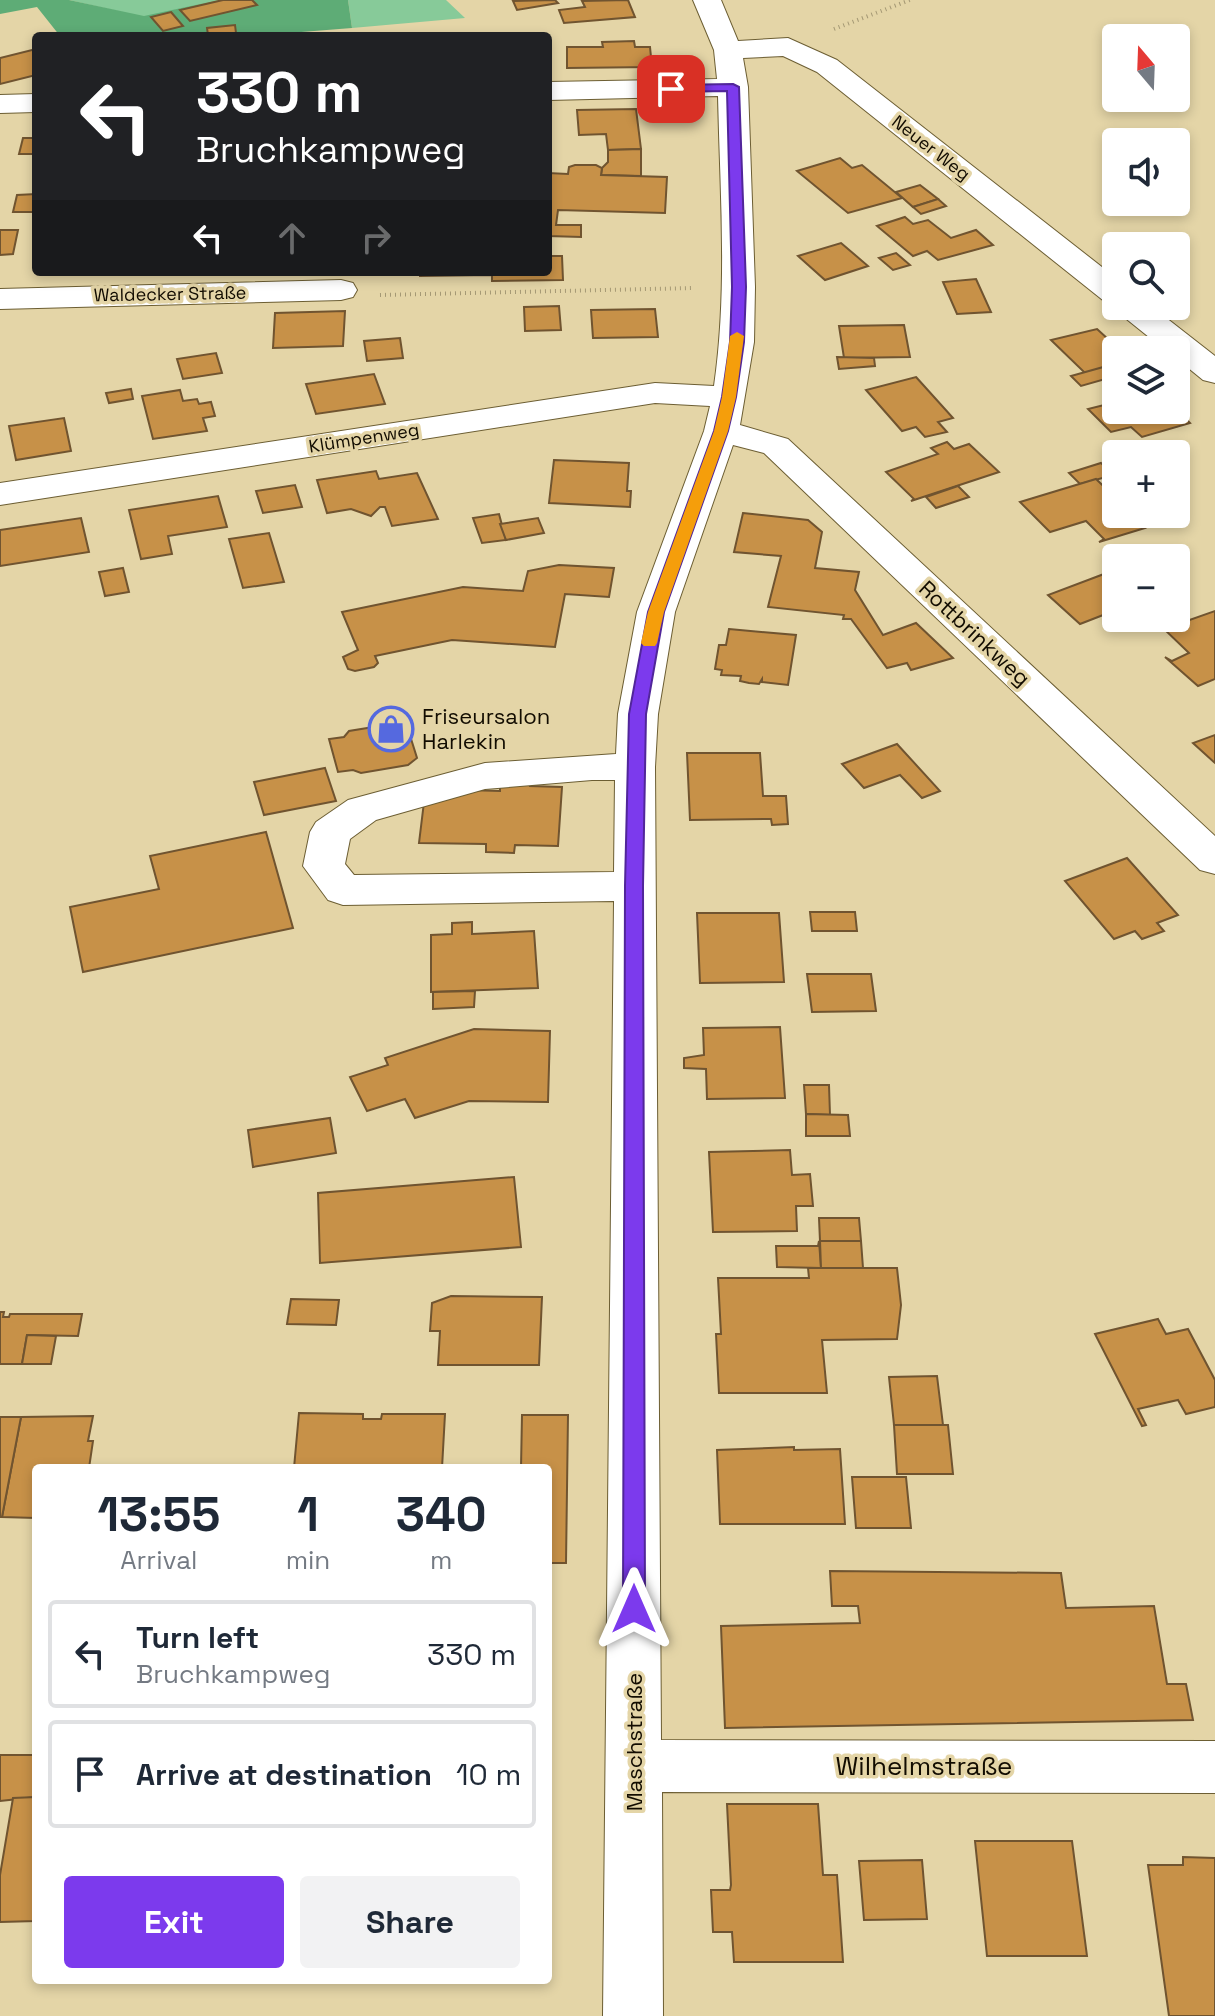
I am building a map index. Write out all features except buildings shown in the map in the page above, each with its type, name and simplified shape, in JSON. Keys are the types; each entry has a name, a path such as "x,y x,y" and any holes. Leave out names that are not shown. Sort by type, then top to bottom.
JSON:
{"street":[{"name":"Maschstraße","path":"633,2016 635,767 638,714 656,612 725,414 737,342 739,287 733,87 728,50 707,0"},
{"name":"Neuer Weg","path":"728,50 788,47 827,66 1102,283"},
{"path":"552,91 733,87"},
{"path":"0,104 32,103"},
{"name":"Waldecker Straße","path":"0,299 341,290"},
{"path":"1149,320 1215,373"},
{"name":"Klümpenweg","path":"0,494 655,393 725,414"},
{"name":"Rottbrinkweg","path":"725,414 776,446 1215,860"},
{"path":"634,886 343,890 324,866 331,832 362,810 485,776 592,767 635,767"},
{"name":"Wilhelmstraße","path":"634,1766 1215,1767"}],"path":[{"path":"788,47 910,0"},
{"path":"341,290 386,296 739,287"}],"green space":[{"path":"0,0 69,0 144,16 219,0 348,0 352,28 302,32 57,32 37,7 0,14"},
{"path":"69,0 219,0 144,17"},
{"path":"348,0 446,0 465,18 352,28"}],"slow traffic":[{"path":"649,643 656,612 721,431 737,336"}],"place":[{"name":"Friseursalon Harlekin","path":"391,729"}],"route":[{"path":"634,1609 634,886 638,714 645,660 656,612 721,431 737,342 739,287 733,87 671,89"}]}
